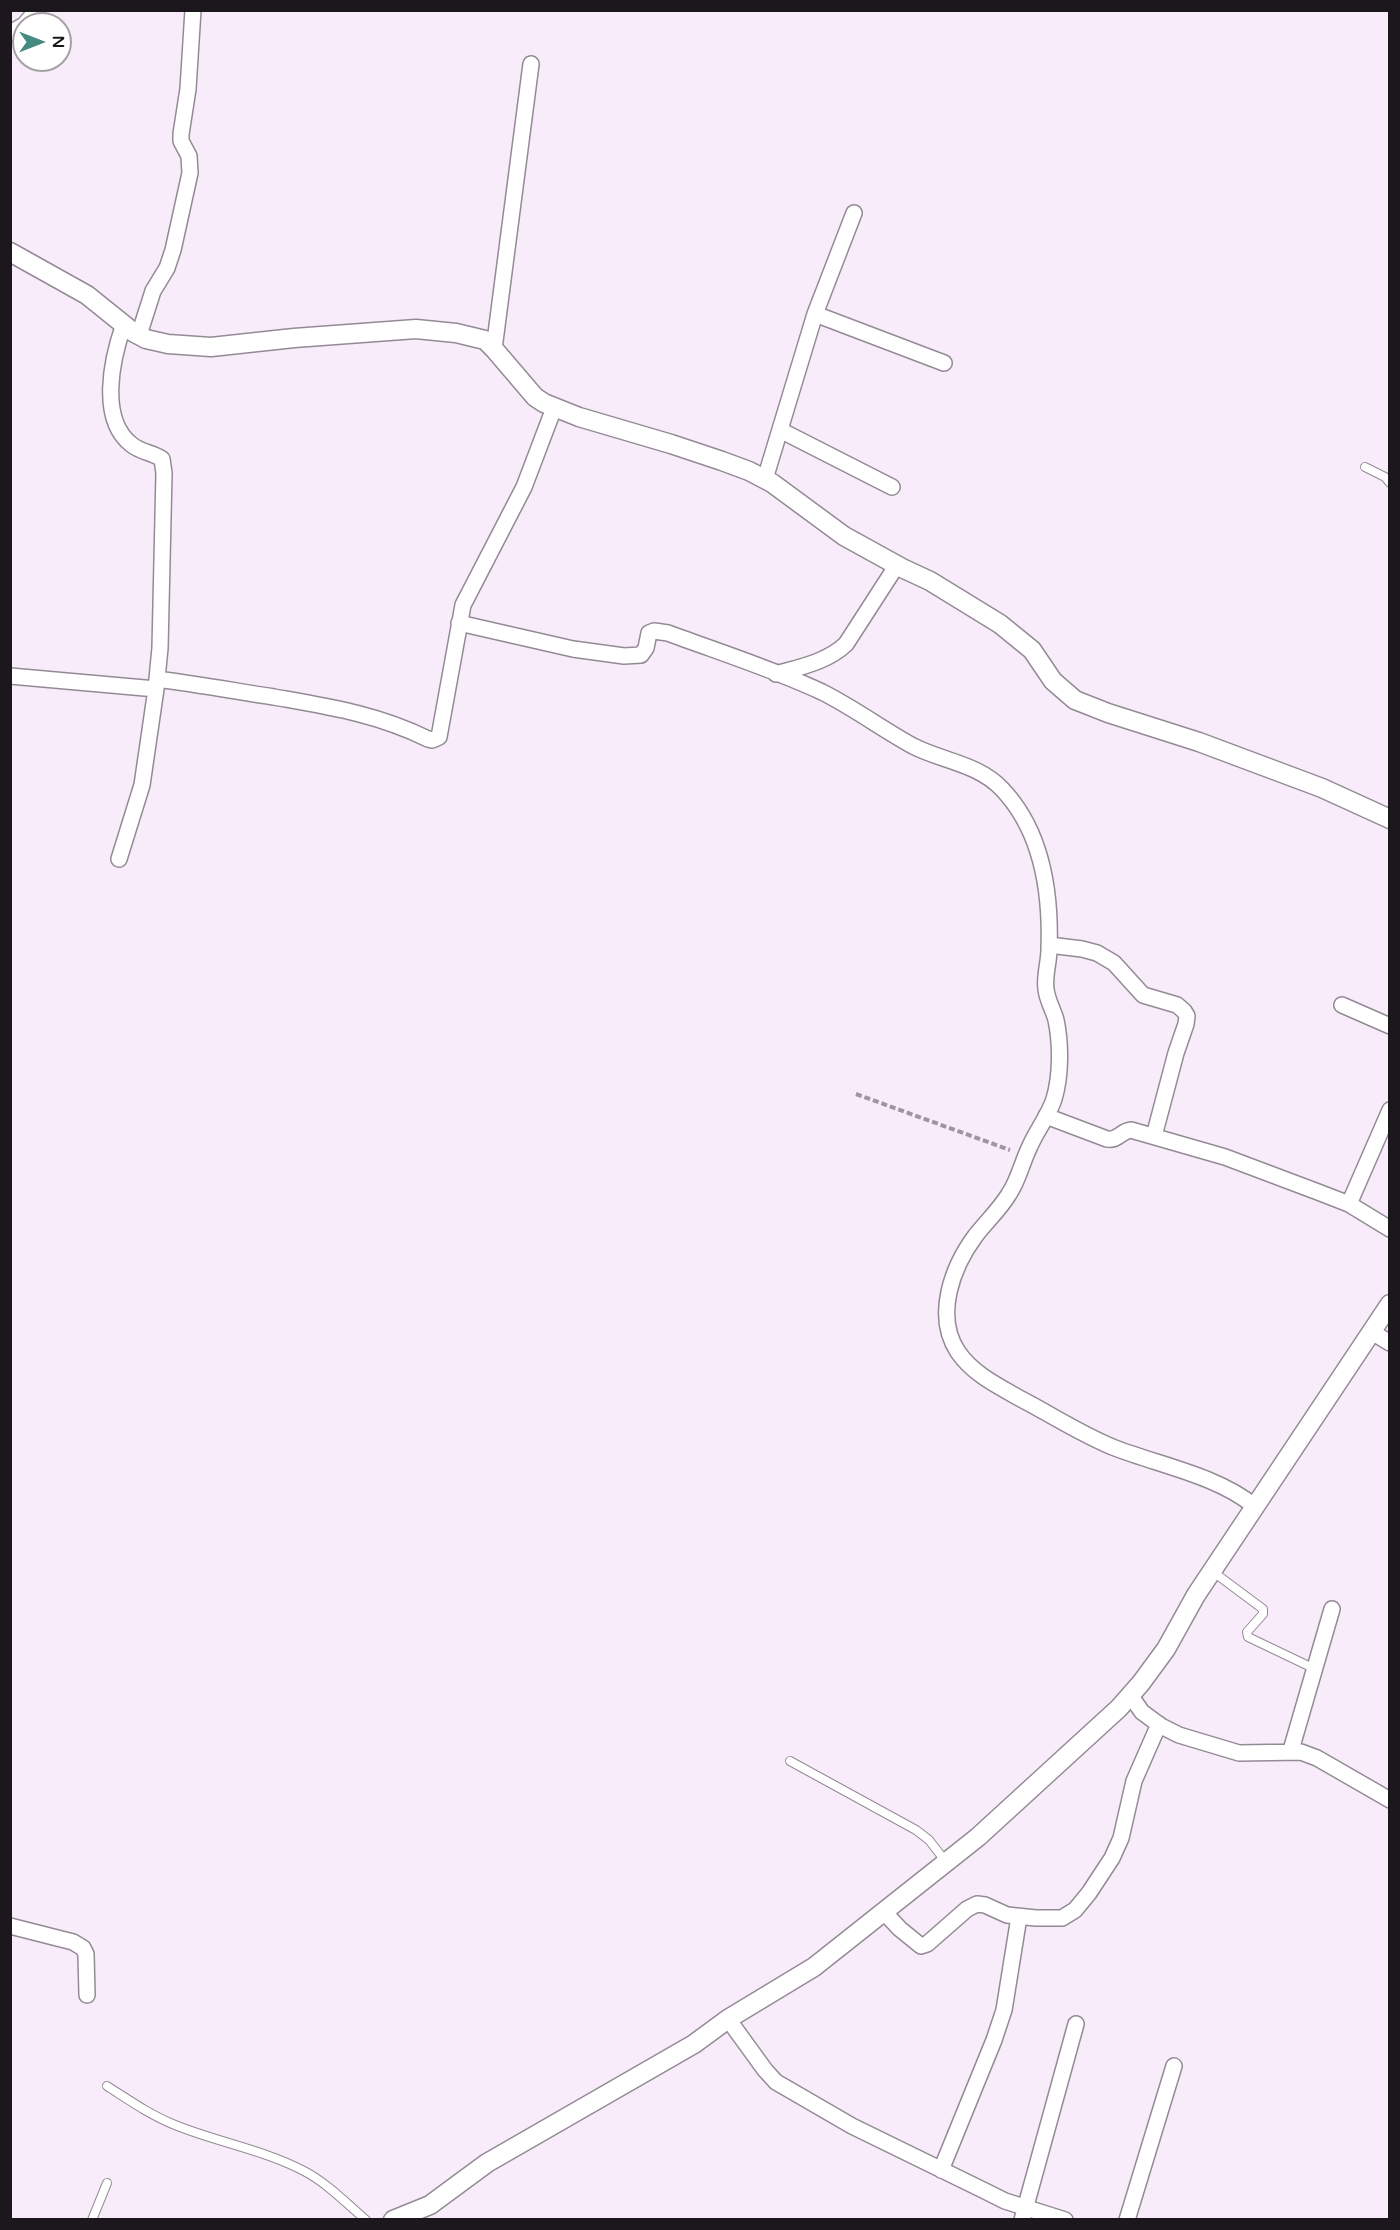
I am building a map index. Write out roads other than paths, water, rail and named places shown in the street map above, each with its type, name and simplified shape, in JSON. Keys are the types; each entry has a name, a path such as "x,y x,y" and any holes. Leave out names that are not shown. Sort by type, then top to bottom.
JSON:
{"street":[{"path":"139,335 153,291 168,268 190,173 189,156 181,141 181,134 188,89 193,10"},
{"path":"494,349 531,64"},
{"path":"765,479 815,314 854,213"},
{"path":"10,252 87,295 139,335 168,345 211,347 416,329 473,336 485,340 535,397 554,408 671,444 749,471 765,479 844,536 897,566 930,581 1019,638 1032,650 1053,681 1075,700 1107,713 1199,742 1322,788 1389,819"},
{"path":"815,314 944,363"},
{"path":"119,859 142,785 156,684 160,648 164,464 158,457 133,446 121,432 116,420 111,395 111,367 124,324"},
{"path":"10,676 156,684 199,684 344,710 381,719 432,740 439,737 459,623 467,594 482,570 524,487 554,408"},
{"path":"780,430 892,487"},
{"path":"776,674 813,663 838,652 846,644 897,566"},
{"path":"459,623 573,649 624,656 641,655 646,648 649,633 659,631 820,691 915,747 982,774 1002,788 1027,825 1038,851 1047,894 1049,945 1045,984 1056,1022 1058,1056 1055,1096 1015,1184 974,1238 955,1274 949,1292 946,1317 950,1336 958,1352 970,1367 984,1377 1112,1446 1228,1488 1254,1506"},
{"path":"1049,945 1096,953 1114,963 1143,995 1177,1005 1187,1016 1154,1136"},
{"path":"1342,1005 1389,1026"},
{"path":"1349,1204 1389,1110"},
{"path":"1046,1116 1110,1140 1131,1130 1226,1157 1349,1204 1389,1229"},
{"path":"393,2220 430,2205 487,2163 694,2044 728,2019 813,1967 978,1837 1130,1695 1166,1649 1220,1576 1254,1506 1389,1304"},
{"path":"1372,1332 1389,1343"},
{"path":"1291,1750 1332,1609"},
{"path":"1130,1695 1152,1719 1194,1740 1239,1753 1259,1754 1291,1750 1301,1752 1317,1758 1389,1800"},
{"path":"884,1912 918,1945 927,1944 972,1905 981,1904 1007,1915 1019,1917 1062,1918 1075,1910 1112,1858 1121,1838 1152,1719"},
{"path":"941,2170 1004,2010 1019,1917"},
{"path":"10,1926 73,1942 83,1948 86,1954 87,1995"},
{"path":"728,2019 776,2082 852,2126 1005,2201 1024,2213 1065,2220"},
{"path":"1024,2213 1076,2024"},
{"path":"1127,2220 1174,2066"}],"lane":[{"path":"1365,467 1385,477 1389,483"},
{"path":"1220,1576 1254,1602 1263,1612 1247,1632 1248,1637 1315,1669"},
{"path":"790,1761 916,1830 938,1850 946,1862"},
{"path":"107,2086 151,2114 174,2124 307,2172 366,2220"},
{"path":"92,2220 107,2183"}]}
